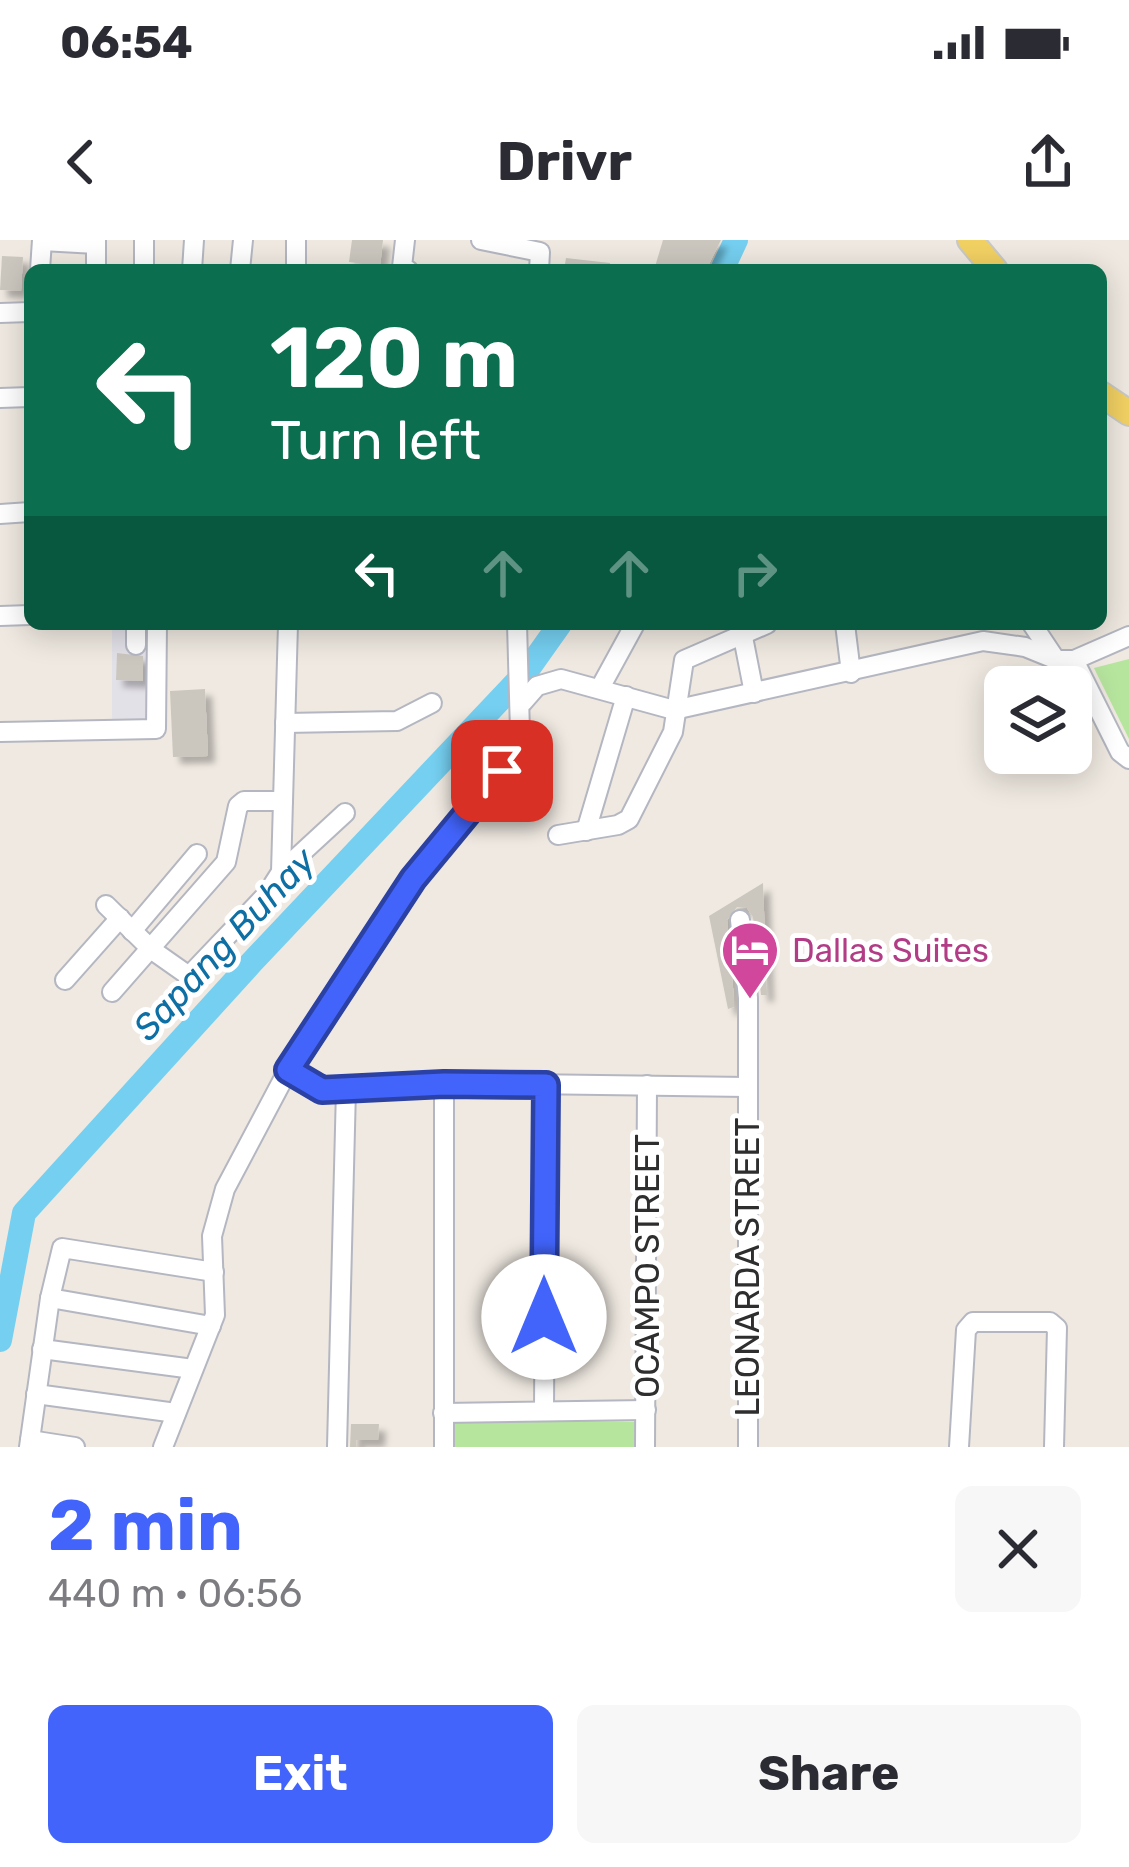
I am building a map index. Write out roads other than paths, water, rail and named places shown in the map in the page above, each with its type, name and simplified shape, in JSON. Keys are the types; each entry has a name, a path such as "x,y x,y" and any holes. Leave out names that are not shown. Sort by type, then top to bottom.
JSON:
{"main road":[{"path":"970,240 990,264"}],"street":[{"path":"42,240 96,242"},
{"path":"481,240 540,252 539,264"},
{"path":"136,630 136,645"},
{"path":"0,732 155,729 157,630"},
{"path":"280,872 288,630"},
{"path":"600,688 632,630"},
{"path":"846,630 851,673"},
{"path":"1038,630 1066,660 1120,752 1129,759"},
{"path":"163,1447 215,1315 212,1236 225,1190 288,1070 413,879 502,771 520,732 518,632"},
{"path":"558,835 629,819 674,732 685,660 729,634 754,693"},
{"path":"522,696 561,679 674,710 983,641 1066,660 1129,636"},
{"path":"586,831 626,696"},
{"path":"285,723 397,721 432,703"},
{"path":"112,992 226,862 238,806 244,801 283,801"},
{"path":"119,918 189,976 267,893 280,872 345,813"},
{"path":"65,980 119,918 197,854"},
{"name":"LEONARDA STREET","path":"740,920 748,998 748,1447"},
{"path":"288,1070 322,1090 444,1084 747,1087"},
{"path":"444,1084 444,1447"},
{"path":"544,1409 546,1085"},
{"name":"OCAMPO STREET","path":"645,1447 647,1085"},
{"path":"337,1447 346,1089"},
{"path":"75,1447 30,1443 50,1298 62,1248 214,1272"},
{"path":"50,1298 211,1326"},
{"path":"959,1447 966,1330 973,1322 1050,1322 1058,1328 1054,1447"},
{"path":"42,1348 194,1369"},
{"path":"36,1394 176,1413"},
{"path":"443,1413 646,1410"}],"waterway":[{"name":"Sapang Buhay","path":"725,264 736,240"},
{"name":"Sapang Buhay","path":"0,1340 24,1213 526,672 556,630"}],"place":[{"name":"Dallas Suites","path":"750,1001"}]}
